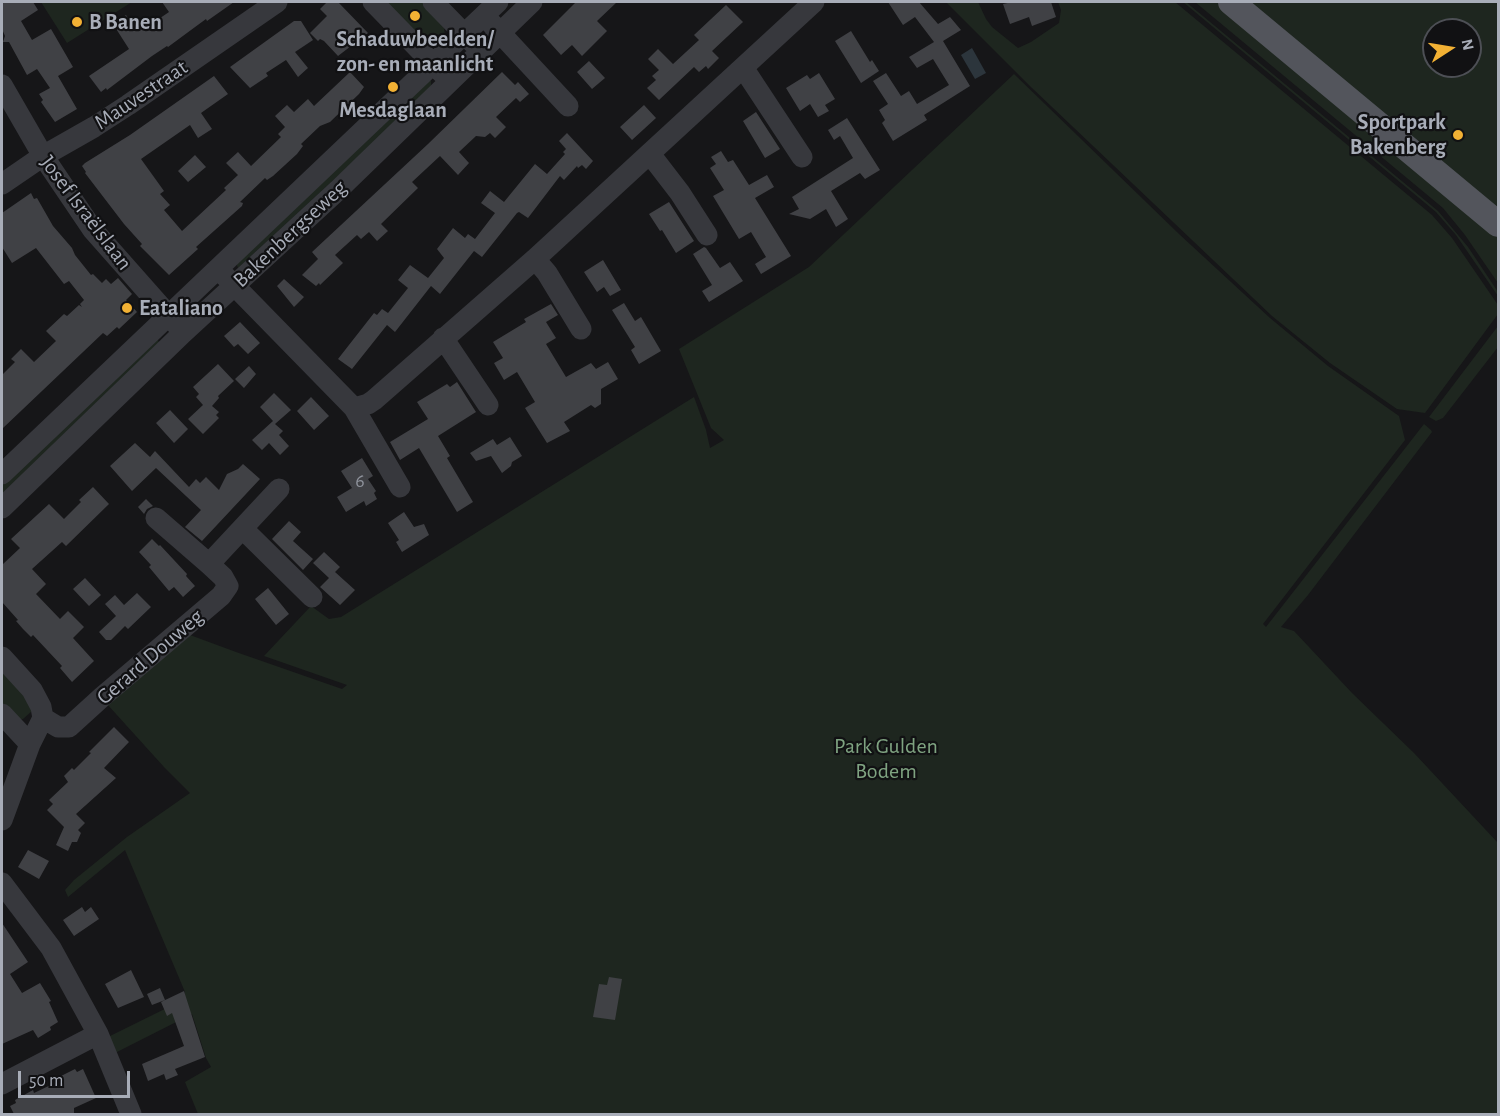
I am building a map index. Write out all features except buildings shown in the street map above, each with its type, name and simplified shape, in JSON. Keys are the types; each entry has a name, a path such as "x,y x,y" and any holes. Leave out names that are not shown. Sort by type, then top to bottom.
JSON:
{"main road":[{"path":"1231,2 1498,224"}],"street":[{"name":"Mauvestraat","path":"2,184 43,156 128,105 277,2"},
{"path":"373,2 450,81"},
{"path":"433,2 480,50"},
{"name":"Bakenbergseweg","path":"2,508 184,332 338,190 532,2"},
{"path":"354,408 374,400 536,260 814,2"},
{"name":"Bakenbergseweg","path":"2,474 434,65 491,8 499,32 568,106"},
{"path":"744,69 802,157"},
{"name":"Josef Israëlslaan","path":"2,85 43,156 93,230 184,332"},
{"path":"650,154 680,193 707,235"},
{"path":"536,260 547,273 581,329"},
{"path":"218,269 354,408 400,487"},
{"path":"443,338 488,405"},
{"path":"209,564 279,489"},
{"name":"Gerard Douweg","path":"43,718 58,727 69,727 221,596 228,586 223,577 156,518"},
{"path":"243,529 312,597"},
{"path":"2,657 32,690 41,707 43,718 30,744 2,820"},
{"path":"2,714 30,744"},
{"path":"2,883 51,948 98,1034 131,1114"},
{"path":"2,1084 98,1034"}],"green space":[{"name":"B Banen","path":"41,2 132,2 67,43"},
{"path":"382,2 423,2 443,22 445,35 436,45 426,47"},
{"path":"946,2 978,2 992,27 1018,48 1059,23 1061,10 1058,2 1175,2 1432,215 1452,238 1498,305 1498,314 1425,413 1397,409 1330,363 1272,316 1032,88"},
{"path":"1183,2 1186,2 1438,211 1468,247 1498,292 1498,296 1456,235 1436,212"},
{"path":"1195,2 1220,2 1498,233 1498,283 1443,208"},
{"name":"Sportpark Bakenberg","path":"1241,2 1498,2 1498,215"},
{"name":"Park Gulden Bodem","path":"1014,74 1179,234 1270,318 1328,366 1399,416 1405,440 1263,624 1266,627 1424,424 1432,432 1281,627 1294,631 1352,693 1414,753 1498,843 1498,1114 198,1114 185,1082 211,1067 192,1014 115,1053 108,1037 183,1000 185,992 125,850 68,897 65,890 127,837 190,793 107,704 190,635 342,689 347,685 264,656 311,606 329,619 341,617 694,397 710,448 724,440 711,428 679,349 809,267"},
{"path":"425,79 431,81 431,90 238,268 236,263"},
{"path":"1498,326 1498,347 1443,418 1436,421 1429,417"},
{"path":"154,339 158,340 160,345 2,500 2,481"},
{"path":"2,670 34,704 32,711 23,719 16,721 2,706"}],"shaded area":[{"path":"972,48 986,73 975,79 961,55"}],"place":[{"name":"Schaduwbeelden/ zon- en maanlicht","path":"415,16"},
{"name":"B Banen","path":"77,22"},
{"name":"Mesdaglaan","path":"393,87"},
{"name":"Sportpark Bakenberg","path":"1458,135"},
{"name":"Eataliano","path":"127,308"}]}
